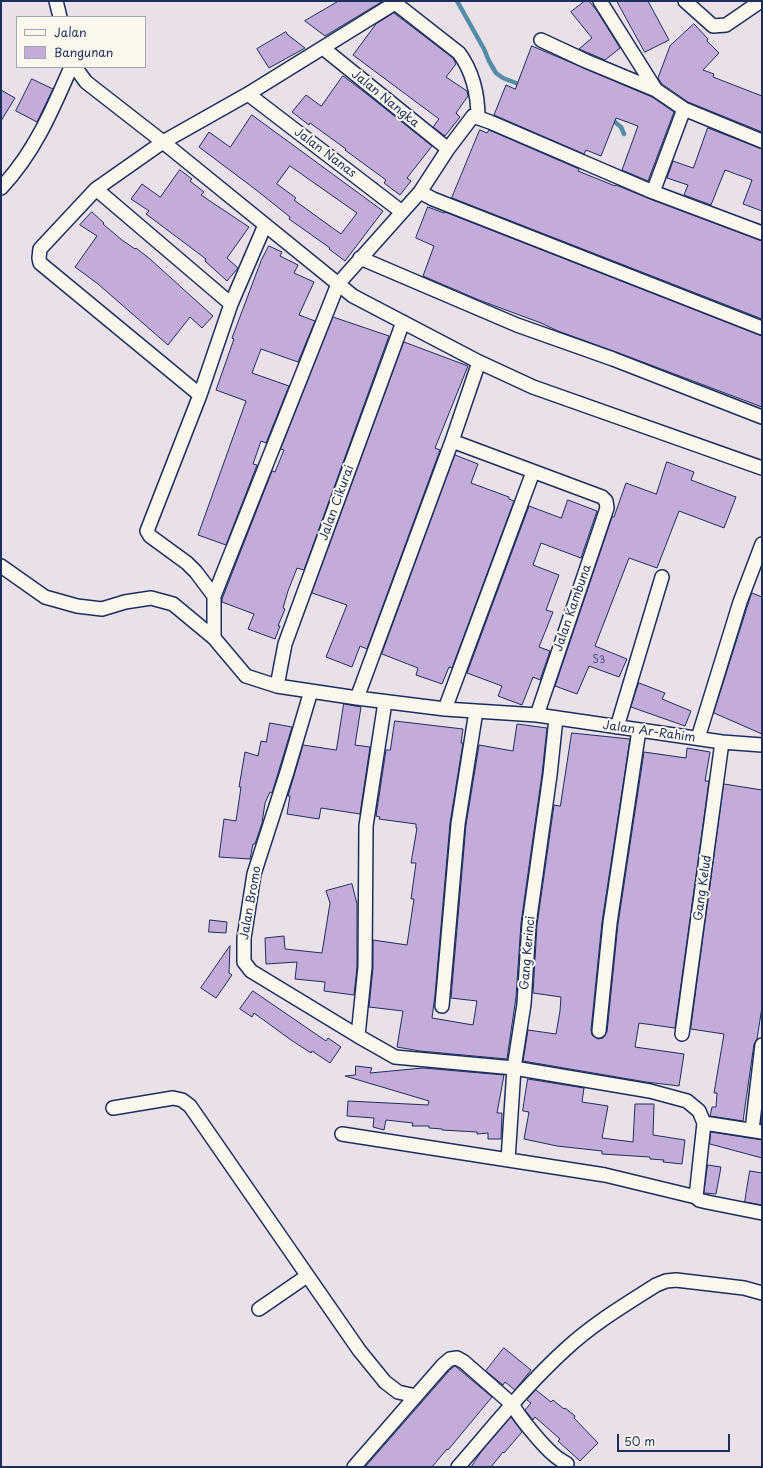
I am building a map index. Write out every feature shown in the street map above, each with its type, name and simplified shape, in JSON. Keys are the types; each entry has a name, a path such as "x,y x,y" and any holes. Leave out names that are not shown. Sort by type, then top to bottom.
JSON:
{"street":[{"path":"56,1 60,16"},
{"path":"600,1 656,90"},
{"path":"685,1 713,26 726,25 761,1"},
{"path":"200,396 40,263 40,249 96,189 163,142 248,94 395,3 463,58 476,90 478,118"},
{"path":"541,40 586,61 656,90 684,109 762,141"},
{"name":"Jalan Nangka","path":"323,48 448,149"},
{"path":"1,188 35,144 71,68"},
{"path":"76,68 86,82 163,142 353,296 479,362 533,387 762,468"},
{"name":"Jalan Nanas","path":"248,94 402,212"},
{"path":"653,192 684,109"},
{"path":"214,638 214,596 338,284 420,192 448,149 473,116 653,192 762,233"},
{"path":"96,189 231,304"},
{"path":"420,192 441,202 762,328"},
{"path":"214,596 192,567 150,536 148,531 200,396 231,304 265,225"},
{"path":"360,258 517,325 613,359 762,417"},
{"name":"Jalan Cikurai","path":"277,686 285,644 403,322"},
{"path":"357,698 452,441 479,362"},
{"path":"445,709 533,472 452,441"},
{"name":"Jalan Kambuna","path":"533,472 602,497 606,501 606,508 537,715"},
{"path":"698,738 740,602 762,544"},
{"name":"Jalan Ar-Rahim","path":"1,566 45,597 77,606 102,609 125,602 151,598 173,604 214,638 246,676 277,686 385,702 445,709 537,715 722,742 762,745"},
{"path":"617,727 662,576"},
{"name":"Jalan Bromo","path":"311,691 254,874 244,938 244,962 251,971 395,1057 514,1068"},
{"path":"358,1036 365,967 366,826 385,702"},
{"path":"442,1006 458,824 476,711"},
{"name":"Gang Kerinci","path":"508,1160 514,1068 524,1004 529,924 550,775 556,718"},
{"path":"599,1031 610,923 639,730"},
{"name":"Gang Kelud","path":"682,1034 722,742"},
{"path":"704,1123 757,1131 762,1048"},
{"path":"514,1068 650,1091 687,1101 699,1111 704,1123 696,1197"},
{"path":"113,1108 173,1098 182,1100 190,1106 359,1350 385,1382 398,1392 416,1396"},
{"path":"342,1134 605,1175 696,1197 698,1200 762,1212"},
{"path":"259,1309 307,1276"},
{"path":"458,1467 513,1404 567,1348 599,1322 656,1285 666,1281 676,1280 744,1288 762,1293"},
{"path":"354,1467 443,1365 450,1360 457,1358 464,1362 513,1404 516,1412 541,1442 554,1455 567,1464"}],"building":[{"path":"339,1 383,1 325,36 305,21"},
{"path":"585,1 589,1 597,11 620,48 605,60 579,49 592,38 571,12"},
{"path":"617,1 648,1 669,40 645,52"},
{"path":"394,13 453,58 456,64 446,77 467,91 468,96 456,113 460,117 445,136 433,127 439,119 353,55 376,24"},
{"path":"694,24 708,39 707,41 719,53 703,70 714,74 713,77 762,96 762,132 688,102 662,84 658,78 670,46"},
{"path":"286,32 305,48 269,68 257,49"},
{"path":"532,46 652,97 674,112 648,181 622,170 638,126 616,118 601,156 586,150 584,154 494,115 506,85 515,89"},
{"path":"343,76 432,146 407,178 411,181 400,195 384,183 386,180 345,150 346,149 292,112 306,95 321,106"},
{"path":"32,79 53,89 37,122 16,111"},
{"path":"1,90 15,98 1,121"},
{"path":"252,115 383,211 345,261 329,249 330,248 289,219 290,217 255,189 199,147 209,132 230,147","holes":["290,166 357,213 341,234 294,200 296,198 277,184"]},
{"path":"708,128 762,149 762,211 743,204 752,180 725,170 711,205 684,195 688,185 667,178 673,161 693,168"},
{"path":"480,130 487,133 489,130 579,169 578,171 762,241 762,319 452,198"},
{"path":"180,170 192,179 190,181 204,192 201,195 249,227 227,258 238,268 227,281 205,261 206,259 146,214 149,211 131,199 142,184 160,197"},
{"path":"428,207 444,213 445,212 762,336 762,407 558,331 423,276 434,246 416,238"},
{"path":"92,212 104,223 103,224 122,240 135,249 136,248 150,259 213,316 202,328 190,317 168,345 98,284 75,267 97,236 80,225"},
{"path":"269,246 282,252 280,256 298,265 294,273 314,282 299,315 315,321 298,362 261,349 252,373 289,386 266,443 261,441 253,464 257,465 226,545 198,535 246,401 216,390 234,339 232,338 261,261"},
{"path":"333,317 389,336 304,570 297,568 288,591 283,608 285,609 278,626 280,626 275,639 248,629 254,614 222,602 222,599 272,471 275,472 284,450 281,449"},
{"path":"404,342 468,366 435,448 440,450 367,649 360,646 352,667 326,657 347,605 312,593"},
{"path":"455,455 478,464 471,483 509,497 509,499 514,501 452,668 449,667 442,684 416,675 418,668 382,654"},
{"path":"667,462 694,472 691,480 736,497 724,528 679,511 657,568 629,558 595,646 627,659 619,677 589,666 577,694 555,686 612,517 614,517 626,483 656,494"},
{"path":"568,500 597,511 581,558 541,543 533,565 559,575 546,610 553,612 539,647 550,651 540,680 533,677 522,705 498,696 502,686 467,673 529,506 561,518"},
{"path":"752,593 762,597 762,734 714,713"},
{"path":"639,683 665,693 662,699 691,711 685,726 631,707"},
{"path":"344,704 361,707 355,745 370,747 360,814 321,808 319,819 287,814 290,796 288,796 303,745 336,750"},
{"path":"395,721 463,729 461,743 463,743 450,823 432,1018 473,1025 477,1001 451,998 466,825 479,745 513,751 517,724 547,728 521,923 516,997 507,1059 420,1051 397,1047 403,1011 369,1007 373,968 373,940 407,945 414,899 411,899 416,863 411,863 417,828 416,824 379,819 380,817 376,816 386,750 390,750"},
{"path":"270,723 292,727 272,793 270,792 265,803 262,823 255,844 253,844 250,859 219,857 224,819 236,821 241,787 239,787 245,752 258,756 261,741 266,742"},
{"path":"572,733 630,739 602,922 591,1030 592,1035 598,1039 603,1038 607,1032 618,924 644,752 686,758 687,748 710,752 705,781 709,781 675,1028 639,1023 635,1047 684,1054 679,1086 646,1082 523,1061 528,1030 556,1034 560,1011 561,997 533,993 537,925 554,805 560,806"},
{"path":"724,784 762,790 762,1007 757,1039 754,1044 743,1121 710,1116 712,1107 716,1107 717,1093 714,1093 724,1034 691,1029"},
{"path":"352,884 357,904 357,967 354,995 324,991 325,982 295,979 297,962 266,964 265,938 284,936 285,949 322,953 330,903 326,891"},
{"path":"210,920 227,922 226,933 209,932"},
{"path":"230,946 229,973 232,975 216,998 201,988"},
{"path":"253,991 326,1041 328,1038 341,1047 330,1063 291,1040 254,1013 252,1017 240,1009"},
{"path":"356,1066 372,1068 370,1073 423,1068 504,1075 497,1113 502,1113 501,1139 488,1139 488,1133 477,1134 477,1132 442,1130 429,1128 429,1126 412,1126 413,1123 386,1120 384,1130 373,1127 374,1118 347,1116 348,1101 428,1105 429,1101 345,1076 355,1075"},
{"path":"528,1079 584,1088 582,1102 608,1106 602,1138 633,1142 635,1104 654,1104 653,1135 685,1140 682,1164 663,1162 664,1160 650,1159 650,1157 602,1154 602,1151 557,1146 524,1139 529,1112 523,1111"},
{"path":"711,1132 762,1140 762,1158 710,1144"},
{"path":"708,1165 721,1167 716,1194 704,1193"},
{"path":"750,1171 762,1173 762,1205 745,1202"},
{"path":"504,1348 531,1370 515,1390 505,1382 503,1385 486,1371"},
{"path":"455,1366 492,1397 448,1450 447,1449 432,1467 365,1467 449,1371"},
{"path":"536,1390 551,1402 553,1400 575,1416 574,1418 598,1443 580,1461 558,1441 560,1439 535,1417 533,1420 525,1410 531,1403 527,1400"},
{"path":"511,1417 522,1432 491,1467 471,1467 481,1452"}],"waterway":[{"path":"457,1 496,73 503,78 521,85"},
{"path":"610,118 621,127 624,134"}]}
